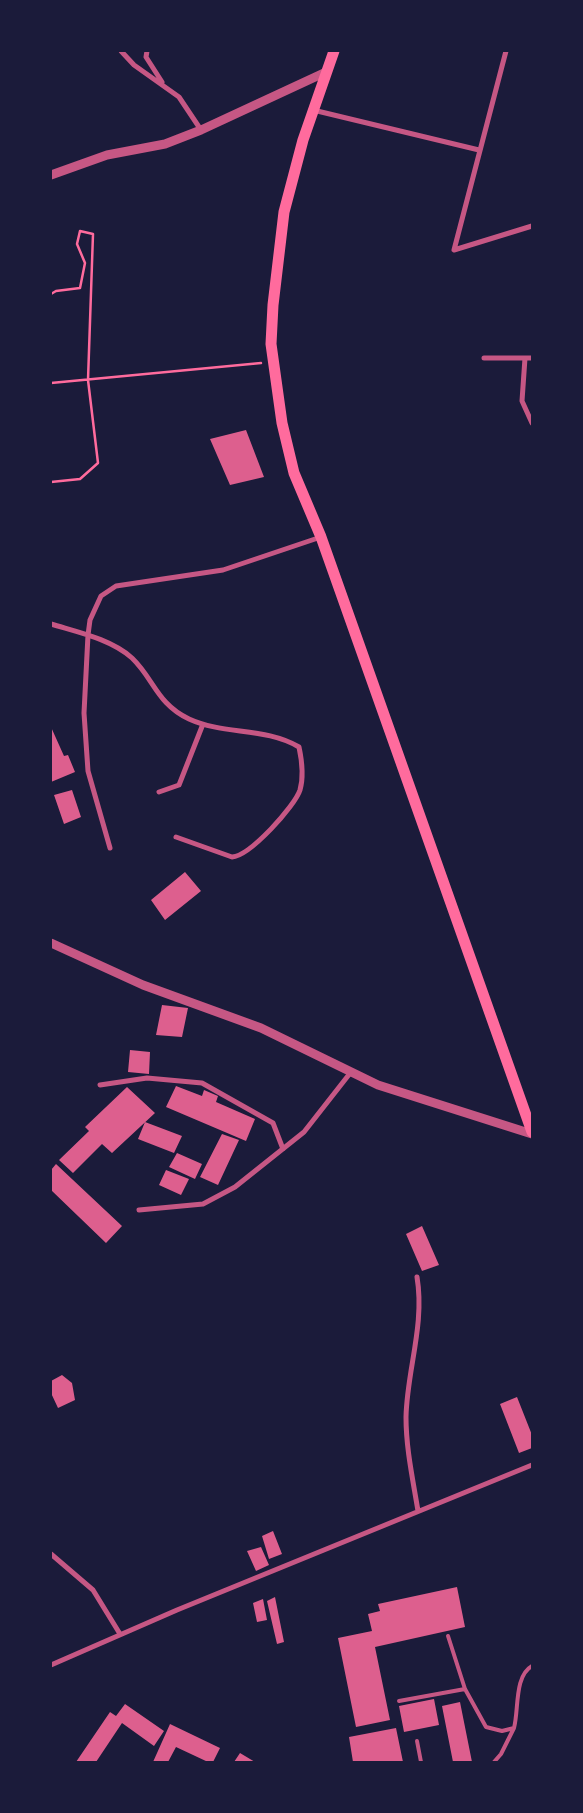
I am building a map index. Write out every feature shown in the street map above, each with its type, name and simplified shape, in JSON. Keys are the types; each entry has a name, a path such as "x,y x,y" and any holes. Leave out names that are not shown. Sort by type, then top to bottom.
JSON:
{"main road":[{"path":"334,51 313,110 284,212 272,305 273,362 282,423 294,473 321,537 532,1133"}],"street":[{"path":"121,51 145,74 164,84"},
{"path":"147,51 146,57 150,65 164,84 179,97 201,130"},
{"path":"506,51 478,150 454,250 532,226"},
{"path":"51,175 107,155 165,144 201,130 326,72"},
{"path":"313,110 478,150"},
{"path":"484,358 532,358"},
{"path":"525,358 522,401 532,423"},
{"path":"110,848 92,788 86,756 84,713 88,635 94,609 101,596 111,588 223,570 321,537"},
{"path":"51,624 88,635 122,651 133,659 159,697 188,719 202,724 282,738 299,747 302,762 300,789 294,802 251,848 237,857 176,837"},
{"path":"159,792 178,785 202,724"},
{"path":"51,943 143,985 260,1028 378,1085 532,1133"},
{"path":"139,1210 203,1204 235,1186 304,1132 351,1072"},
{"path":"100,1085 148,1078 202,1083 273,1123 283,1149"},
{"path":"417,1277 419,1318 406,1416 407,1442 418,1512"},
{"path":"51,1665 120,1634 532,1465"},
{"path":"51,1554 93,1590 120,1634"}],"lane":[{"path":"448,1636 465,1690 486,1727 502,1731 514,1728"},
{"path":"494,1762 501,1754 514,1728 518,1714 521,1678 525,1670 532,1666"},
{"path":"399,1701 465,1690"},
{"path":"417,1741 422,1762"}],"path":[{"path":"51,294 56,291 80,288 85,263 76,244 80,231 93,234 88,380 98,463 80,479 51,482"},
{"path":"51,383 273,362"}],"building":[{"path":"246,430 264,477 230,485 210,439"},
{"path":"51,727 64,756 68,755 75,772 51,782"},
{"path":"72,790 81,817 64,824 54,795"},
{"path":"185,872 201,891 165,920 151,900"},
{"path":"162,1005 188,1008 182,1037 156,1035"},
{"path":"130,1050 150,1052 149,1074 128,1072"},
{"path":"176,1086 202,1096 204,1090 218,1096 216,1102 255,1119 246,1141 166,1107"},
{"path":"127,1087 155,1113 112,1153 102,1144 73,1173 59,1160 89,1131 85,1127"},
{"path":"145,1122 182,1136 174,1153 138,1139"},
{"path":"222,1134 239,1140 218,1185 200,1177"},
{"path":"177,1153 202,1164 195,1179 169,1167"},
{"path":"56,1164 122,1226 106,1243 51,1190 51,1170"},
{"path":"166,1170 189,1179 181,1195 159,1185"},
{"path":"422,1226 439,1265 422,1271 406,1234"},
{"path":"62,1375 72,1383 75,1400 58,1408 51,1393 51,1381"},
{"path":"517,1397 532,1435 532,1448 519,1453 500,1404"},
{"path":"273,1531 282,1554 269,1559 262,1536"},
{"path":"261,1547 269,1565 256,1571 247,1551"},
{"path":"457,1587 465,1627 375,1647 390,1720 356,1727 338,1638 372,1631 368,1614 380,1611 378,1604"},
{"path":"275,1597 284,1642 277,1644 267,1601"},
{"path":"263,1599 267,1620 257,1622 253,1603"},
{"path":"434,1699 439,1725 404,1732 399,1706"},
{"path":"460,1702 472,1762 453,1762 442,1706"},
{"path":"125,1704 164,1731 154,1746 122,1723 96,1762 76,1762 110,1712 116,1716"},
{"path":"170,1724 220,1748 213,1762 208,1762 176,1747 168,1762 153,1762"},
{"path":"396,1728 403,1762 353,1762 349,1737"},
{"path":"240,1753 255,1762 234,1762"}]}
